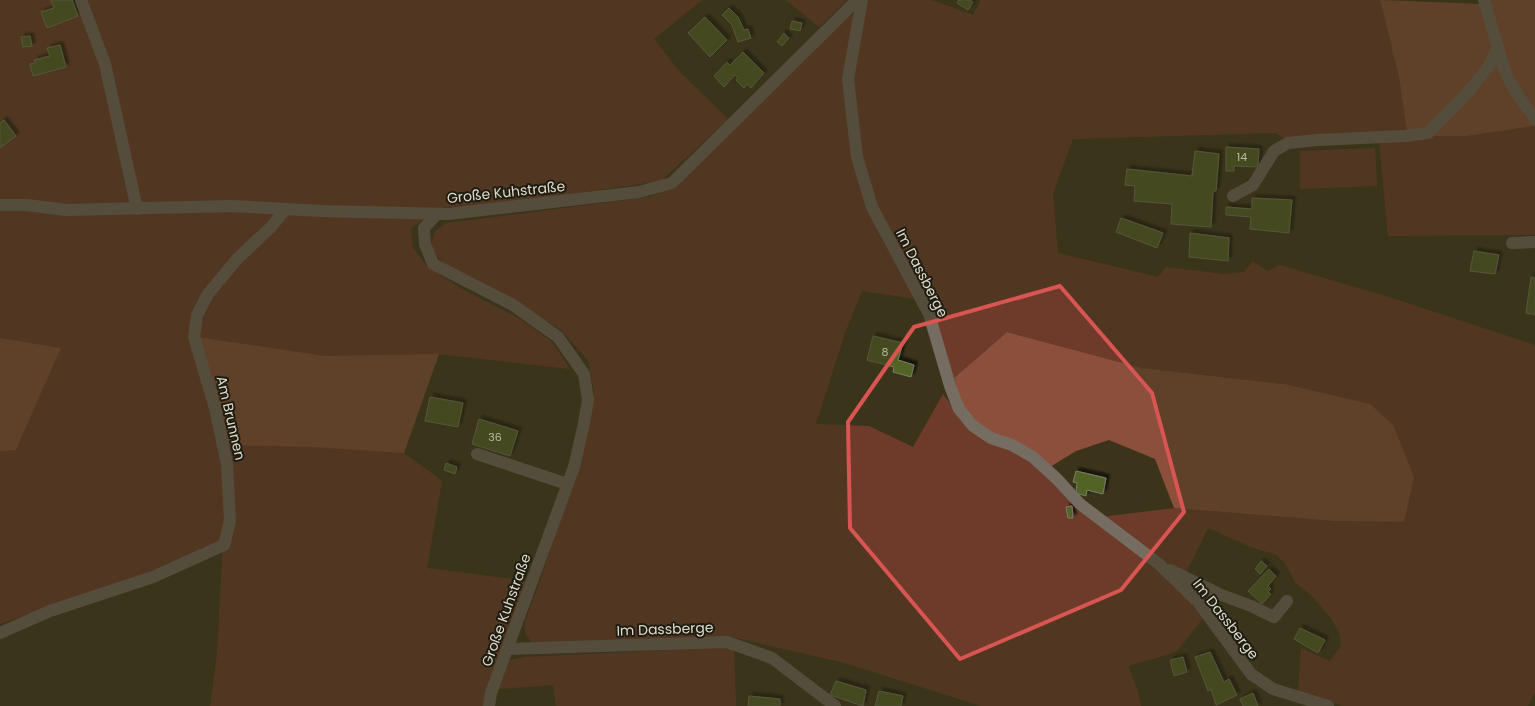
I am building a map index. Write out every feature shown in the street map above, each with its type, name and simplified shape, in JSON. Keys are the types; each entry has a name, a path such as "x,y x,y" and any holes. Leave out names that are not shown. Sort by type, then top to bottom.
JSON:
{"street":[{"path":"81,0 105,64 138,209"},
{"name":"Große Kuhstraße","path":"489,706 491,693 574,467 584,428 588,400 584,374 558,336 513,305 433,264 425,244 424,228 437,214 639,192 672,183 856,0"},
{"name":"Im Dassberge","path":"862,0 848,79 857,157 872,207 929,314 950,386 959,408 972,426 991,438 1012,445 1034,457 1080,504 1159,564 1198,602 1251,674 1273,689 1328,706"},
{"path":"1484,0 1503,68 1510,83 1535,119"},
{"path":"1233,196 1253,185 1274,151 1288,143 1428,133 1472,89 1489,66 1498,48"},
{"path":"0,205 27,205 66,210 232,206 285,210 437,214"},
{"name":"Am Brunnen","path":"0,634 50,611 153,577 224,545 230,521 227,464 215,408 194,337 197,315 208,294 238,258 271,227 285,210"},
{"path":"1512,243 1535,242"},
{"path":"478,454 567,484"},
{"path":"1159,564 1219,594 1274,617 1287,601"},
{"name":"Im Dassberge","path":"508,649 727,642 772,658 836,706"}],"highlighted area":[{"path":"1060,286 1152,393 1184,512 1121,590 960,659 850,528 848,422 914,327"}],"shaded area":[{"path":"0,0 702,0 654,39 679,71 728,119 661,181 510,203 439,208 411,228 413,248 426,265 460,288 522,320 552,342 570,369 438,354 404,453 442,481 427,568 527,581 484,706 210,706 217,655 223,542 142,575 0,624 0,451 16,450 61,348 0,338"},
{"path":"786,0 847,0 819,27"},
{"path":"867,0 932,0 973,15 981,0 1380,0 1399,77 1407,133 1283,138 1275,133 1073,139 1053,193 1058,253 1158,277 1166,267 1224,274 1244,272 1253,261 1267,271 1280,265 1395,299 1535,345 1535,693 1528,706 1343,706 1298,693 1301,648 1330,661 1341,646 1339,632 1330,617 1313,597 1295,582 1285,563 1275,554 1253,548 1208,528 1186,573 1163,562 1101,517 1174,508 1333,521 1403,522 1284,384 1142,368 1007,332 954,378 876,207 861,158 851,77"},
{"path":"1380,0 1482,4 1495,48 1488,64 1427,131 1407,133 1399,77"},
{"path":"1487,0 1535,0 1535,113 1513,81"},
{"path":"849,13 855,16 852,155 916,299 862,291 846,330 816,424 869,426 913,447 943,394 965,423 1018,451 1177,586 1203,618 1178,650 1128,666 1137,688 1141,706 981,706 845,663 732,637 533,645 525,633 525,621 538,587 587,436 594,392 588,360 561,330 516,301 446,266 435,254 431,244 435,231 447,223 649,197 669,189"},
{"path":"1497,56 1535,126 1467,136 1429,136"},
{"path":"1535,126 1535,235 1388,236 1379,141 1429,136 1467,136"},
{"path":"1375,148 1377,186 1300,189 1300,151"},
{"path":"1007,332 1142,368 1284,384 1370,404 1393,425 1414,477 1404,522 1333,521 1174,508 1155,459 1109,440 1076,451 1050,467 981,427 963,410 954,378"},
{"path":"197,337 325,356 439,354 404,453 313,447 228,445"},
{"path":"0,338 61,348 16,450 0,451"},
{"path":"734,647 736,706 556,706 553,685 499,689 510,660 525,657"}],"building":[{"path":"51,0 72,0 78,16 47,28 41,12 54,8"},
{"path":"959,0 970,0 973,2 968,10 957,3"},
{"path":"729,8 738,17 744,30 748,29 751,38 738,42 732,25 722,15"},
{"path":"705,17 727,40 710,57 688,33"},
{"path":"792,21 802,23 800,31 790,29"},
{"path":"784,33 789,38 782,46 777,42"},
{"path":"30,36 32,46 23,47 21,37"},
{"path":"60,45 66,67 33,76 30,64 35,63 34,60 50,56 47,48"},
{"path":"743,52 764,73 751,88 747,84 744,88 736,80 738,78 735,75 724,87 714,76 727,62 730,65"},
{"path":"4,120 16,136 0,148 0,123"},
{"path":"1226,147 1259,149 1258,167 1234,166 1234,171 1226,171"},
{"path":"1195,151 1219,154 1216,191 1213,191 1211,227 1171,224 1172,204 1134,201 1135,186 1125,185 1127,169 1192,176"},
{"path":"1252,198 1292,200 1289,233 1250,229 1251,217 1226,215 1226,207 1252,209"},
{"path":"1121,218 1163,233 1157,248 1116,232"},
{"path":"1190,233 1229,238 1228,261 1189,257"},
{"path":"1474,251 1499,255 1495,274 1470,271"},
{"path":"1531,277 1535,278 1535,315 1526,313"},
{"path":"873,336 903,343 898,360 914,365 911,377 893,372 894,367 867,360"},
{"path":"430,397 463,403 458,427 425,421"},
{"path":"479,419 518,431 510,456 472,444"},
{"path":"446,463 457,467 455,474 444,470"},
{"path":"1076,471 1106,478 1103,494 1087,490 1086,496 1076,493 1077,483 1073,482"},
{"path":"1072,506 1073,518 1068,518 1066,507"},
{"path":"1261,561 1267,566 1260,574 1255,569"},
{"path":"1269,569 1276,576 1268,586 1271,589 1268,592 1271,594 1262,604 1248,591"},
{"path":"1300,628 1325,640 1318,653 1294,639"},
{"path":"1210,652 1224,682 1229,679 1237,695 1216,705 1211,689 1208,691 1195,657"},
{"path":"1183,657 1187,672 1174,676 1170,660"},
{"path":"836,681 866,690 863,706 830,695"},
{"path":"879,691 903,696 901,706 875,706"},
{"path":"1253,693 1258,706 1243,706 1240,699"},
{"path":"749,696 780,699 780,706 748,706"}]}
